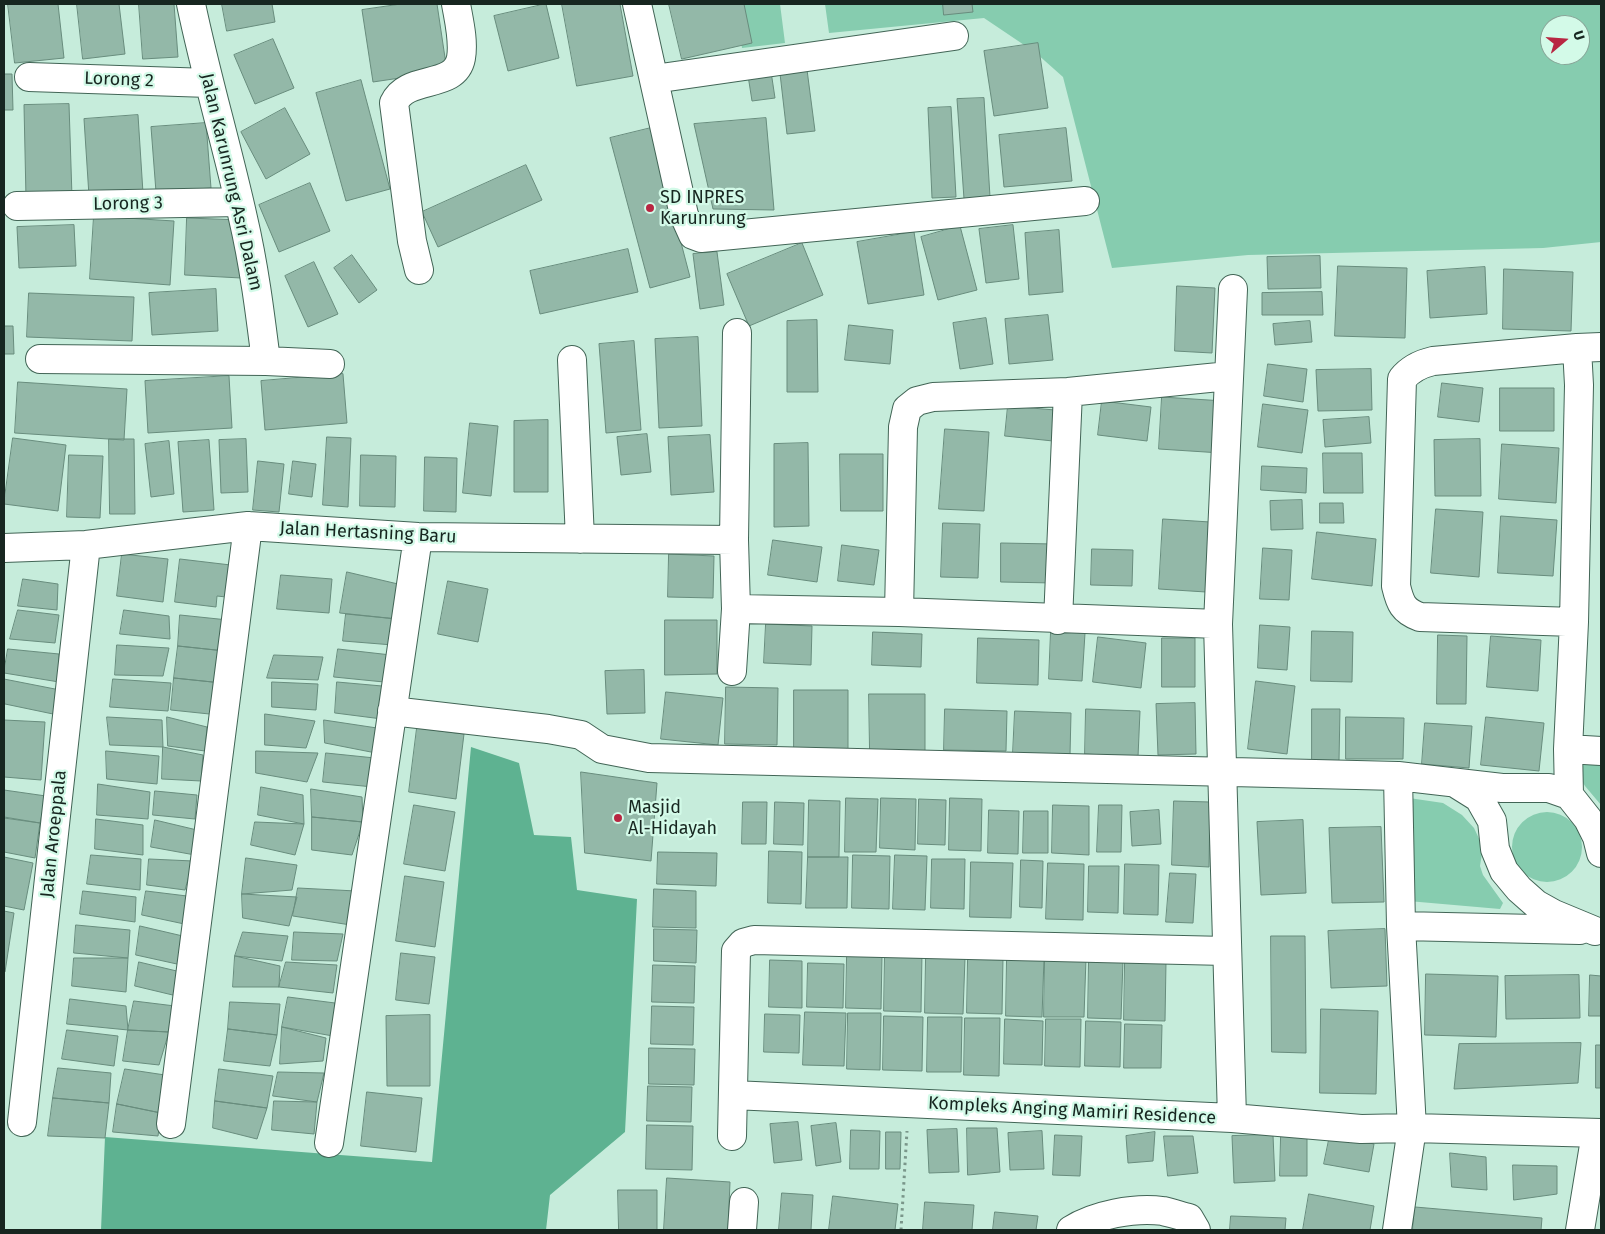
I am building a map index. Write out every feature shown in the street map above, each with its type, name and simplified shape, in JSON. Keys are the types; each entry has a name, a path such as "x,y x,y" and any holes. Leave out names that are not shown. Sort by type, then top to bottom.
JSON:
{"street":[{"name":"Jalan Karunrung Asri Dalam","path":"191,4 239,202 258,298 266,361"},
{"path":"419,270 412,240 394,103 397,95 409,87 445,78 457,71 461,59 462,41 456,4"},
{"path":"637,4 684,215 693,235 701,238 1085,201"},
{"path":"654,79 954,36"},
{"name":"Lorong 2","path":"29,77 209,83"},
{"name":"Lorong 3","path":"17,206 239,202"},
{"path":"1232,1118 1218,624 1233,289"},
{"path":"732,671 736,609 734,540 737,334"},
{"path":"1569,796 1568,749 1574,622 1579,385 1589,347 1428,362 1408,372 1402,379 1396,586 1398,597 1403,607 1410,613 1420,617 1574,622"},
{"path":"40,359 266,361 330,364"},
{"path":"572,360 580,539"},
{"path":"899,612 903,428 907,409 917,401 933,398 1068,392 1229,376"},
{"path":"1058,620 1068,392"},
{"path":"171,1124 248,526"},
{"name":"Jalan Hertasning Baru","path":"4,548 86,545 248,526 418,537 734,540"},
{"path":"329,1143 418,537"},
{"name":"Jalan Aroeppala","path":"22,1122 86,545"},
{"path":"736,609 899,612 1058,620 1218,624"},
{"path":"392,710 573,733 581,735 602,749 649,758 1398,776 1502,788 1549,788 1569,796 1588,819 1597,837 1601,853"},
{"path":"1568,749 1601,751"},
{"path":"1397,1230 1412,1128 1401,926 1398,776"},
{"path":"1454,782 1479,798 1492,821 1495,849 1504,871 1520,889 1536,904 1554,914 1598,931"},
{"path":"1401,926 1598,931"},
{"path":"732,1136 736,951 743,942 1226,951"},
{"name":"Kompleks Anging Mamiri Residence","path":"732,1095 1232,1118 1361,1129 1412,1128 1599,1133 1580,1230"},
{"path":"742,1230 744,1202"},
{"path":"1071,1230 1095,1218 1143,1210 1163,1211 1189,1218 1196,1230"}],"path":[{"path":"901,1230 909,1103"}],"shaded area":[{"path":"735,4 780,4 785,43 742,48"},
{"path":"825,4 1601,4 1601,242 1543,248 1248,255 1112,268 1063,77 1036,53 984,18 829,33"},
{"path":"471,747 519,763 534,835 571,837 577,890 637,899 625,1132 550,1195 546,1230 101,1230 105,1137 432,1162"},
{"path":"1582,756 1601,758 1601,805 1585,786 1576,771"},
{"path":"1409,798 1443,803 1462,815 1474,828 1483,847 1480,866 1483,875 1503,903 1500,909 1408,901"},
{"path":"1547,812 1560,815 1572,822 1579,834 1582,847 1579,860 1572,872 1560,879 1547,882 1534,879 1522,872 1515,860 1512,847 1515,834 1522,822 1534,815"}],"building":[{"path":"8,4 58,4 64,58 15,63"},
{"path":"77,4 119,4 125,54 83,59"},
{"path":"139,4 174,4 178,57 143,59"},
{"path":"222,4 272,4 275,22 227,31"},
{"path":"401,4 437,4 447,71 373,82 362,10"},
{"path":"546,4 559,58 508,71 494,16"},
{"path":"562,4 620,4 633,76 577,86"},
{"path":"669,4 744,4 752,43 682,59"},
{"path":"943,4 972,4 973,12 944,15"},
{"path":"273,39 294,88 255,104 234,55"},
{"path":"1038,43 1048,108 994,116 984,51"},
{"path":"806,62 815,131 787,134 779,65"},
{"path":"770,65 775,98 752,101 747,69"},
{"path":"4,74 12,74 13,110 4,110"},
{"path":"361,80 390,189 346,201 316,93"},
{"path":"984,98 990,197 964,199 957,99"},
{"path":"69,104 72,197 26,198 24,105"},
{"path":"951,107 956,197 932,198 928,108"},
{"path":"285,108 310,154 266,179 241,132"},
{"path":"138,115 143,193 89,196 84,119"},
{"path":"766,118 774,210 713,209 694,124"},
{"path":"206,123 211,188 156,192 151,127"},
{"name":"SD INPRES Karunrung","path":"651,128 690,277 650,288 610,138"},
{"path":"1066,128 1072,181 1004,187 999,135"},
{"path":"526,165 542,200 438,247 422,212"},
{"path":"310,183 330,231 279,252 259,205"},
{"path":"94,216 174,221 170,285 90,279"},
{"path":"187,218 242,220 241,278 185,275"},
{"path":"74,225 76,266 19,268 17,227"},
{"path":"1013,225 1019,279 986,283 979,229"},
{"path":"960,226 977,290 938,300 921,237"},
{"path":"1059,230 1063,292 1029,295 1025,233"},
{"path":"914,232 924,295 868,304 857,242"},
{"path":"802,243 823,295 749,326 727,274"},
{"path":"628,249 638,292 540,314 530,271"},
{"path":"717,252 724,305 700,309 693,254"},
{"path":"352,255 377,290 359,303 334,268"},
{"path":"1320,256 1321,288 1268,289 1267,257"},
{"path":"314,262 338,314 308,327 285,276"},
{"path":"1338,266 1407,268 1405,338 1335,336"},
{"path":"1485,267 1487,314 1430,318 1427,271"},
{"path":"1504,269 1573,272 1571,331 1503,329"},
{"path":"1177,286 1215,288 1212,353 1175,351"},
{"path":"216,289 218,331 152,335 149,293"},
{"path":"1322,292 1323,315 1262,315 1262,293"},
{"path":"29,293 134,297 132,341 27,337"},
{"path":"1048,315 1053,360 1009,364 1005,319"},
{"path":"986,318 993,364 960,369 953,323"},
{"path":"817,320 818,392 787,392 787,321"},
{"path":"1310,321 1312,342 1275,345 1273,324"},
{"path":"849,325 893,330 890,364 845,360"},
{"path":"4,326 13,326 14,354 4,354"},
{"path":"698,337 702,426 659,428 655,339"},
{"path":"634,341 641,430 606,433 599,344"},
{"path":"1268,364 1307,369 1303,402 1264,396"},
{"path":"1371,369 1372,410 1318,411 1316,370"},
{"path":"343,374 347,423 265,430 261,381"},
{"path":"229,376 232,428 148,433 145,381"},
{"path":"18,382 127,389 124,440 15,433"},
{"path":"1442,383 1483,388 1479,422 1438,417"},
{"path":"1500,388 1554,388 1554,431 1500,431"},
{"path":"1162,397 1224,401 1221,453 1159,449"},
{"path":"1102,401 1151,407 1147,441 1098,435"},
{"path":"1263,404 1308,410 1302,453 1258,447"},
{"path":"1008,406 1055,410 1053,441 1005,436"},
{"path":"1369,417 1371,443 1325,447 1323,420"},
{"path":"548,420 548,492 514,492 514,421"},
{"path":"470,423 498,426 491,496 463,493"},
{"path":"945,429 989,432 984,511 939,509"},
{"path":"647,434 651,472 621,475 617,437"},
{"path":"710,435 714,492 671,495 668,437"},
{"path":"327,437 351,438 348,507 323,505"},
{"path":"13,438 66,445 58,511 4,504"},
{"path":"109,439 134,439 135,514 110,514"},
{"path":"246,439 248,492 221,493 219,440"},
{"path":"1480,439 1481,496 1435,496 1434,440"},
{"path":"209,440 214,510 183,512 178,442"},
{"path":"169,441 174,494 151,497 145,444"},
{"path":"808,443 809,526 774,527 774,444"},
{"path":"1502,444 1559,448 1556,503 1499,499"},
{"path":"1323,453 1362,453 1363,493 1324,493"},
{"path":"840,454 883,454 883,511 841,511"},
{"path":"69,455 103,456 100,518 67,517"},
{"path":"361,455 396,456 395,507 360,506"},
{"path":"425,457 457,458 456,512 424,511"},
{"path":"258,461 284,464 279,512 253,510"},
{"path":"293,461 316,464 312,497 289,494"},
{"path":"1262,466 1307,468 1306,493 1261,490"},
{"path":"1302,500 1303,529 1271,530 1270,501"},
{"path":"1320,503 1343,503 1344,523 1320,523"},
{"path":"1436,509 1483,512 1479,577 1431,573"},
{"path":"1501,516 1557,520 1553,576 1498,573"},
{"path":"1163,519 1210,522 1206,592 1159,589"},
{"path":"943,523 980,524 978,578 941,577"},
{"path":"1317,532 1376,539 1372,586 1312,579"},
{"path":"773,540 822,547 817,582 768,575"},
{"path":"1001,543 1054,544 1054,583 1001,582"},
{"path":"842,545 879,550 874,585 838,581"},
{"path":"1263,548 1292,550 1289,600 1260,599"},
{"path":"1092,549 1133,550 1132,586 1091,585"},
{"path":"122,554 168,559 163,602 117,596"},
{"path":"669,554 714,556 713,598 668,597"},
{"path":"180,559 239,566 235,598 217,596 216,607 175,602"},
{"path":"347,572 398,584 397,619 340,613"},
{"path":"281,575 332,579 329,613 277,609"},
{"path":"23,579 58,584 57,610 18,606"},
{"path":"448,581 488,589 478,642 438,634"},
{"path":"18,610 59,615 55,643 10,639"},
{"path":"124,610 169,616 170,639 120,634"},
{"path":"346,614 397,619 393,645 343,641"},
{"path":"180,615 228,620 225,651 178,646"},
{"path":"665,620 717,620 717,674 665,675"},
{"path":"766,624 812,626 811,665 764,663"},
{"path":"1260,625 1290,627 1287,670 1258,668"},
{"path":"1051,631 1085,633 1082,681 1049,679"},
{"path":"1312,631 1353,632 1352,682 1311,681"},
{"path":"873,632 922,634 921,667 872,665"},
{"path":"1438,635 1467,636 1466,704 1437,704"},
{"path":"1491,636 1541,640 1538,691 1487,687"},
{"path":"1098,637 1146,643 1141,688 1093,682"},
{"path":"978,638 1039,640 1038,685 977,683"},
{"path":"1162,638 1195,638 1195,687 1162,687"},
{"path":"117,645 169,648 163,676 115,675"},
{"path":"178,646 225,651 222,683 174,678"},
{"path":"8,649 59,654 59,682 4,673"},
{"path":"338,649 391,655 384,682 334,677"},
{"path":"274,655 323,657 318,680 267,678"},
{"path":"644,670 645,713 607,714 605,671"},
{"path":"174,678 222,683 219,715 171,710"},
{"path":"4,679 60,690 53,714 5,704"},
{"path":"113,679 171,683 168,711 110,707"},
{"path":"1256,681 1295,686 1287,754 1248,749"},
{"path":"272,682 318,684 316,710 272,707"},
{"path":"337,682 382,686 382,719 335,713"},
{"path":"726,687 778,688 777,745 725,744"},
{"path":"794,690 848,690 848,749 794,749"},
{"path":"666,692 723,698 718,745 661,739"},
{"path":"869,694 925,694 925,752 870,752"},
{"path":"1195,703 1196,754 1158,755 1156,704"},
{"path":"945,709 1007,711 1006,751 944,750"},
{"path":"1086,709 1140,711 1138,757 1085,754"},
{"path":"1312,709 1340,709 1339,761 1312,761"},
{"path":"1015,711 1071,713 1070,755 1013,753"},
{"path":"265,714 315,721 306,748 265,745"},
{"path":"107,717 162,720 163,747 110,745"},
{"path":"167,717 207,727 205,751 168,746"},
{"path":"1346,717 1404,718 1403,759 1346,759"},
{"path":"1486,717 1544,723 1539,771 1481,765"},
{"path":"4,720 45,722 41,780 4,777"},
{"path":"324,720 377,728 376,753 325,743"},
{"path":"1425,723 1472,726 1469,768 1422,764"},
{"path":"417,728 464,734 456,799 409,792"},
{"path":"163,747 203,755 201,781 162,779"},
{"path":"106,751 159,756 157,784 107,779"},
{"path":"256,751 318,753 307,782 256,773"},
{"path":"326,753 375,758 373,787 323,782"},
{"name":"Masjid Al-Hidayah","path":"581,772 657,783 651,861 585,853"},
{"path":"98,784 150,792 148,819 97,815"},
{"path":"261,787 303,795 304,824 258,815"},
{"path":"311,789 362,797 363,822 312,817"},
{"path":"4,790 46,796 40,823 4,817"},
{"path":"155,791 197,795 195,819 153,815"},
{"path":"846,798 878,799 876,852 845,852"},
{"path":"881,798 916,799 915,850 880,848"},
{"path":"950,798 982,799 981,851 949,850"},
{"path":"919,799 946,800 945,845 918,844"},
{"path":"809,800 840,801 839,857 808,857"},
{"path":"1174,801 1210,802 1209,867 1172,865"},
{"path":"743,802 767,802 766,844 742,844"},
{"path":"775,802 804,803 803,845 774,844"},
{"path":"414,805 455,812 445,871 404,864"},
{"path":"1053,805 1089,806 1089,855 1052,853"},
{"path":"1099,805 1122,805 1121,852 1097,852"},
{"path":"989,810 1019,811 1018,854 988,853"},
{"path":"1159,810 1161,844 1132,846 1130,812"},
{"path":"1024,811 1048,811 1048,853 1023,853"},
{"path":"312,817 363,822 352,855 312,850"},
{"path":"4,818 40,823 35,858 4,852"},
{"path":"96,819 143,825 143,855 95,849"},
{"path":"155,820 197,830 195,855 151,847"},
{"path":"1303,820 1306,893 1261,895 1257,822"},
{"path":"255,822 304,824 295,855 251,845"},
{"path":"1381,827 1384,902 1332,903 1329,828"},
{"path":"769,851 802,852 801,904 768,903"},
{"path":"658,852 717,853 716,886 657,884"},
{"path":"91,855 141,859 140,890 87,884"},
{"path":"853,855 890,856 889,909 852,908"},
{"path":"895,855 927,856 925,910 893,909"},
{"path":"4,857 33,863 24,910 4,906"},
{"path":"808,857 848,857 847,908 806,908"},
{"path":"246,858 297,865 292,890 242,894"},
{"path":"149,859 193,861 185,890 147,885"},
{"path":"932,859 965,859 964,909 931,908"},
{"path":"1021,860 1043,861 1042,908 1020,907"},
{"path":"971,862 1013,863 1011,918 970,917"},
{"path":"1048,863 1084,864 1083,920 1046,919"},
{"path":"1125,864 1159,865 1158,915 1124,914"},
{"path":"1089,866 1119,866 1118,913 1088,912"},
{"path":"1170,873 1196,874 1193,923 1166,922"},
{"path":"405,876 444,882 435,947 396,941"},
{"path":"298,888 356,891 357,926 293,916"},
{"path":"654,889 696,891 696,928 653,927"},
{"path":"83,891 136,897 135,922 80,914"},
{"path":"146,891 187,896 189,925 142,915"},
{"path":"242,894 297,897 289,926 243,918"},
{"path":"4,911 14,913 5,972 4,972"},
{"path":"76,925 130,930 128,958 74,953"},
{"path":"140,926 187,937 186,966 136,955"},
{"path":"654,929 697,930 696,963 654,961"},
{"path":"1385,929 1387,986 1331,988 1328,931"},
{"path":"243,932 288,936 282,961 235,956"},
{"path":"294,932 343,934 337,961 292,960"},
{"path":"1271,936 1305,936 1306,1053 1272,1052"},
{"path":"885,952 922,953 921,1012 884,1011"},
{"path":"401,953 435,957 429,1004 396,1000"},
{"path":"847,955 882,956 881,1009 846,1008"},
{"path":"235,956 280,966 279,987 233,987"},
{"path":"926,957 965,958 963,1014 925,1013"},
{"path":"968,957 1003,958 1002,1014 967,1013"},
{"path":"1007,957 1044,958 1042,1017 1006,1016"},
{"path":"1045,957 1086,958 1084,1017 1044,1017"},
{"path":"74,958 128,958 126,992 72,986"},
{"path":"1089,958 1123,960 1121,1019 1088,1018"},
{"path":"770,960 802,961 802,1008 769,1007"},
{"path":"1125,961 1166,962 1165,1021 1124,1020"},
{"path":"139,962 185,973 181,997 135,986"},
{"path":"286,962 337,965 333,993 279,987"},
{"path":"808,963 844,964 843,1008 807,1007"},
{"path":"653,965 695,966 694,1003 652,1002"},
{"path":"1426,974 1498,976 1496,1037 1425,1035"},
{"path":"1579,975 1580,1018 1506,1019 1505,976"},
{"path":"1590,975 1601,976 1601,1016 1589,1016"},
{"path":"288,997 335,1003 333,1036 282,1027"},
{"path":"70,999 126,1006 128,1030 67,1024"},
{"path":"134,1001 175,1006 169,1032 128,1030"},
{"path":"230,1002 280,1004 277,1035 228,1029"},
{"path":"652,1006 694,1007 693,1045 651,1044"},
{"path":"1321,1009 1378,1011 1376,1094 1320,1093"},
{"path":"805,1012 846,1013 844,1066 803,1065"},
{"path":"848,1013 881,1013 880,1070 847,1069"},
{"path":"765,1014 800,1015 799,1053 764,1052"},
{"path":"430,1015 430,1086 387,1086 386,1016"},
{"path":"884,1016 923,1017 922,1071 883,1070"},
{"path":"928,1017 962,1017 961,1072 927,1072"},
{"path":"965,1018 1000,1018 999,1076 964,1075"},
{"path":"1005,1019 1043,1021 1042,1065 1004,1064"},
{"path":"1046,1019 1081,1019 1080,1067 1045,1066"},
{"path":"1086,1021 1121,1022 1120,1067 1085,1066"},
{"path":"1125,1024 1162,1025 1161,1068 1124,1068"},
{"path":"282,1027 326,1038 323,1061 280,1064"},
{"path":"228,1029 277,1035 270,1066 224,1061"},
{"path":"67,1030 118,1036 114,1066 62,1059"},
{"path":"128,1030 169,1032 159,1065 123,1061"},
{"path":"1581,1043 1578,1083 1454,1089 1459,1044"},
{"path":"1596,1045 1601,1045 1601,1088 1596,1088"},
{"path":"649,1048 695,1049 694,1085 649,1084"},
{"path":"58,1068 111,1073 109,1103 53,1098"},
{"path":"125,1069 165,1075 161,1113 117,1104"},
{"path":"219,1069 273,1076 267,1108 215,1101"},
{"path":"278,1072 324,1073 317,1102 273,1096"},
{"path":"648,1086 692,1087 691,1122 647,1121"},
{"path":"367,1092 422,1098 416,1152 361,1146"},
{"path":"53,1098 109,1103 105,1138 48,1136"},
{"path":"215,1101 267,1108 257,1139 213,1128"},
{"path":"274,1101 317,1102 314,1134 272,1130"},
{"path":"117,1104 161,1113 158,1136 113,1132"},
{"path":"798,1122 802,1160 774,1163 770,1124"},
{"path":"836,1123 841,1162 816,1166 811,1126"},
{"path":"647,1125 693,1126 692,1170 646,1169"},
{"path":"967,1128 997,1128 1000,1172 968,1175"},
{"path":"957,1129 959,1172 929,1173 927,1130"},
{"path":"851,1130 880,1131 879,1169 850,1169"},
{"path":"1042,1131 1044,1169 1010,1170 1008,1133"},
{"path":"886,1132 901,1132 900,1169 886,1169"},
{"path":"1155,1132 1153,1161 1128,1163 1126,1136"},
{"path":"1055,1135 1082,1136 1080,1176 1053,1175"},
{"path":"1273,1135 1275,1181 1234,1183 1232,1136"},
{"path":"1330,1135 1374,1144 1369,1172 1324,1164"},
{"path":"1164,1136 1193,1136 1198,1173 1168,1176"},
{"path":"1281,1136 1307,1136 1307,1176 1280,1176"},
{"path":"1450,1153 1486,1157 1487,1190 1452,1187"},
{"path":"1513,1165 1557,1166 1557,1194 1514,1200"},
{"path":"667,1178 730,1182 728,1230 664,1230"},
{"path":"618,1190 657,1190 657,1230 619,1230"},
{"path":"782,1193 813,1195 811,1230 779,1230"},
{"path":"1309,1194 1374,1206 1370,1230 1303,1230"},
{"path":"833,1196 898,1204 895,1230 829,1230"},
{"path":"925,1202 974,1205 972,1230 923,1230"},
{"path":"1415,1207 1542,1218 1541,1230 1413,1230"},
{"path":"995,1212 1038,1216 1036,1230 993,1230"},
{"path":"1231,1216 1286,1218 1285,1230 1230,1230"}],"place":[{"name":"SD INPRES Karunrung","path":"650,208"},
{"name":"Masjid Al-Hidayah","path":"618,818"}]}
